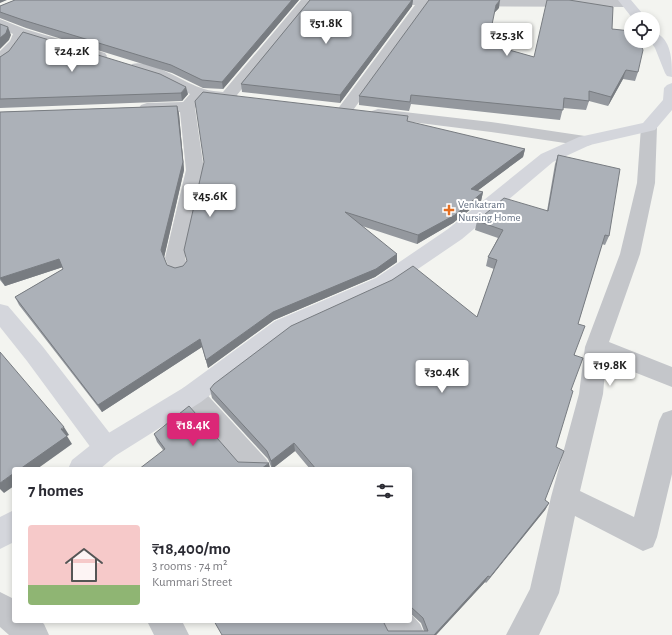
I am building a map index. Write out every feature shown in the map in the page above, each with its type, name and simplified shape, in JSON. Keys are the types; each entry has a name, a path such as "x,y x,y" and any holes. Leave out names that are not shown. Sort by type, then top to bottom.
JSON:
{"main road":[{"path":"625,1 634,12"},
{"path":"660,45 672,74"},
{"path":"83,467 106,448 192,395 283,327 383,283 455,234 547,158 585,141 649,127 671,101 672,88"},
{"path":"0,312 36,354 106,448"}],"street":[{"path":"227,97 308,0"},
{"path":"371,0 625,1"},
{"path":"423,1 338,109 491,127 585,141"},
{"path":"0,23 20,32 167,77 200,93 242,99"},
{"path":"0,60 16,42 20,32"},
{"path":"132,109 187,107 200,93"},
{"path":"178,268 175,258 195,170 187,107"},
{"path":"522,635 544,593 565,498 591,394 596,347 630,254 646,183 649,127"},
{"path":"596,347 672,377"},
{"path":"192,395 256,467"},
{"path":"565,498 643,537 672,421"},
{"path":"0,607 12,617"},
{"path":"19,623 33,635"},
{"path":"164,623 173,635"},
{"path":"398,623 409,635"}],"building":[{"path":"15,0 292,0 222,82 202,80 171,65 0,12 0,6"},
{"path":"310,0 412,0 340,95 241,84"},
{"path":"429,0 500,0 496,5 488,44 534,57 547,0 569,0 613,7 612,29 624,30 624,48 642,48 643,50 638,72 626,70 611,97 589,91 589,101 564,98 563,110 411,95 410,102 359,96"},
{"path":"0,24 8,27 6,33 0,38"},
{"path":"23,32 160,74 186,87 181,93 0,99 0,57 9,51"},
{"path":"203,92 408,116 407,121 525,149 471,189 483,192 455,215 418,235 345,212 397,254 376,269 273,312 206,360 200,339 98,405 15,297 63,269 59,259 0,278 0,112 177,106 183,162 161,250 167,265 175,268 183,266 187,261 184,250 204,162 195,101"},
{"path":"558,155 620,169 609,236 605,235 578,324 585,326 574,355 583,358 571,390 573,391 556,447 564,451 545,500 549,503 490,577 488,576 434,635 222,635 215,623 384,623 388,631 428,631 423,618 412,608 412,467 314,467 294,443 271,461 267,451 210,389 214,384 291,326 392,280 413,266 477,317 497,260 488,257 503,230 477,221 504,198 548,211"},
{"path":"0,352 64,427 61,429 67,436 23,467 12,467 12,474 0,483"},
{"path":"189,406 238,462 269,463 264,467 142,467 165,449 154,434"}],"place":[{"name":"Venkatram Nursing Home","path":"449,210"}]}
